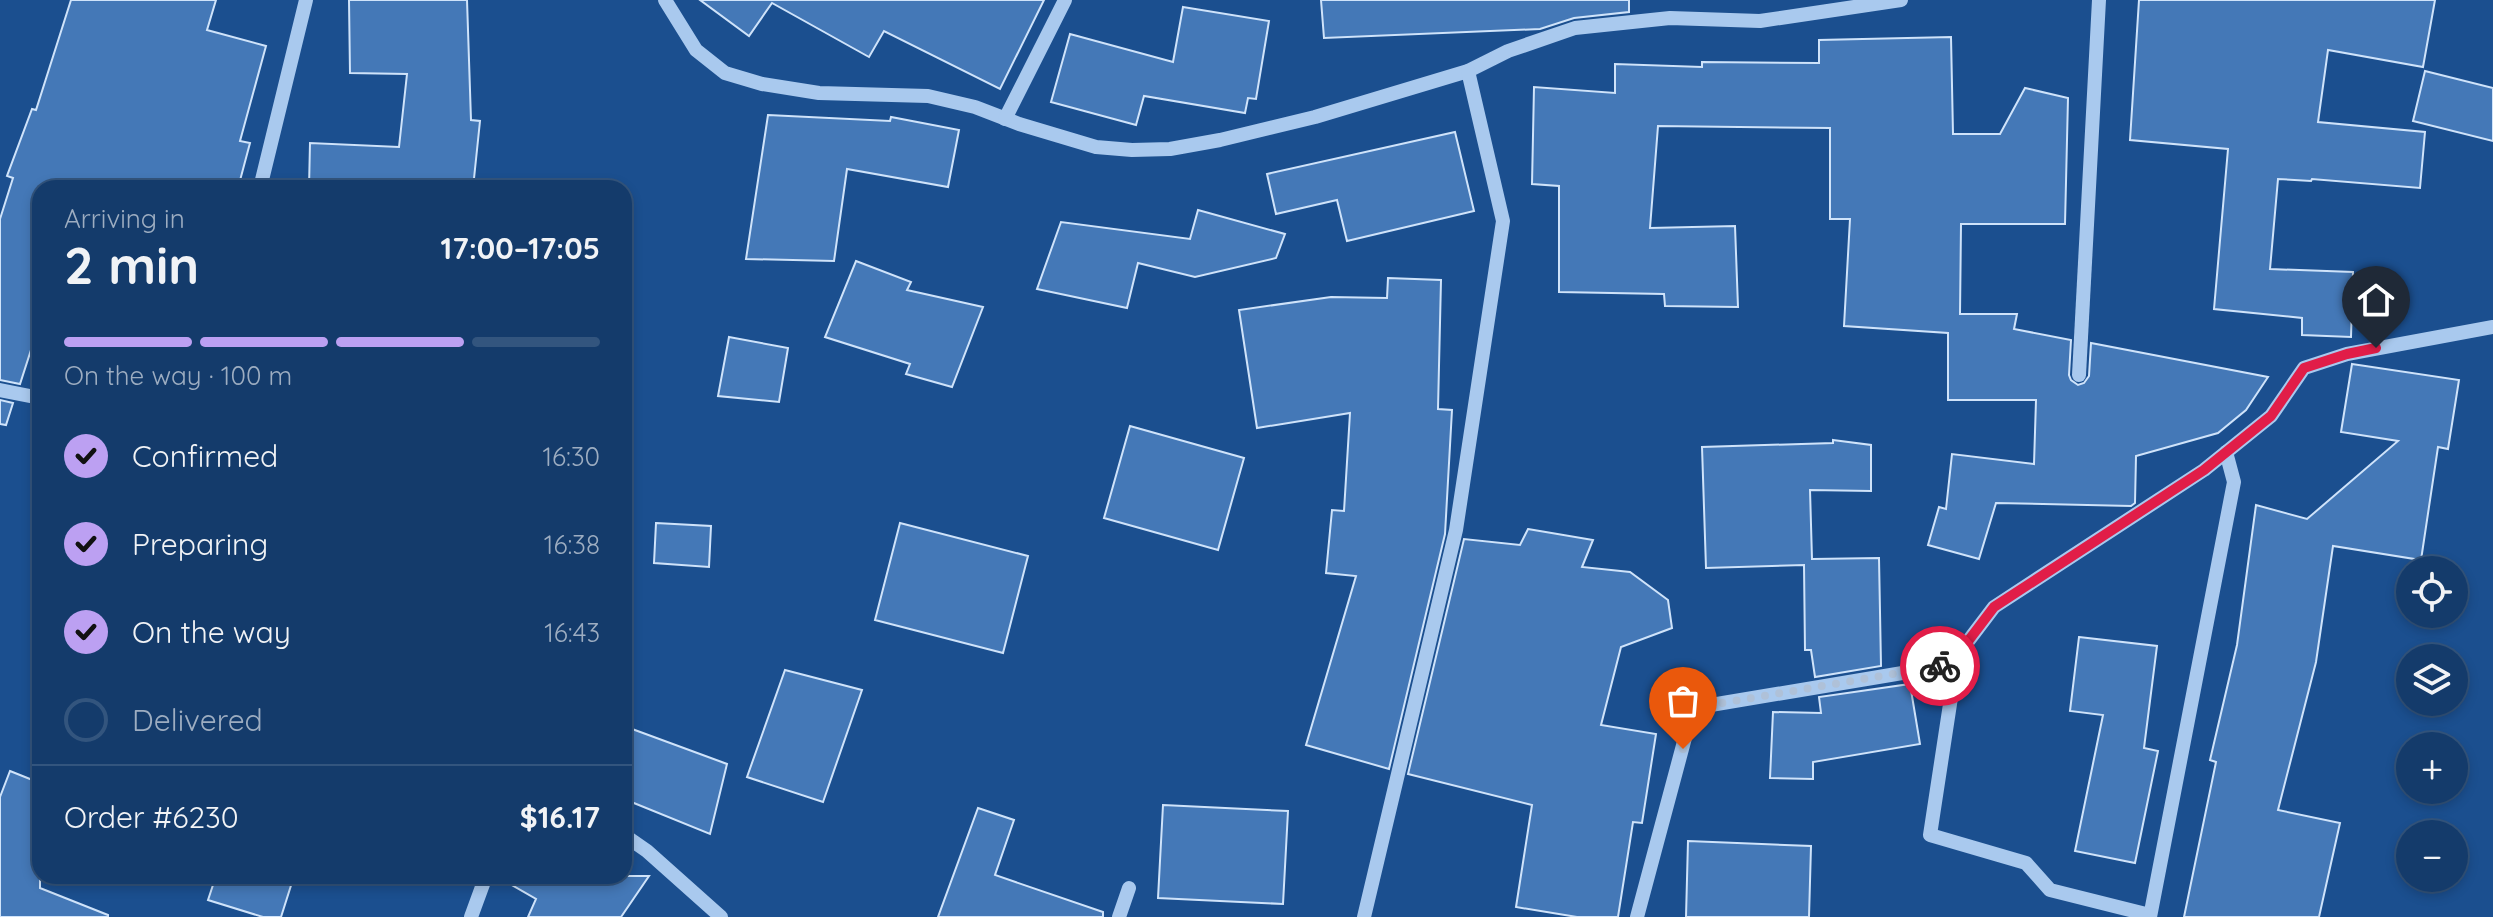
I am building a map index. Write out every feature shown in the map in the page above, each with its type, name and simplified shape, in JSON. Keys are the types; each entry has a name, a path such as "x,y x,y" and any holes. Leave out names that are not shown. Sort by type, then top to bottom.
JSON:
{"street":[{"path":"262,180 306,0"},
{"path":"665,0 696,50 725,73 762,84 819,93 928,96 975,107 1096,147 1132,150 1170,149 1276,127 1468,71 1508,51 1575,28 1670,18 1760,21 1901,0"},
{"path":"1005,119 1065,0"},
{"path":"2079,375 2099,0"},
{"path":"1364,917 1456,530 1503,221 1468,71"},
{"path":"2226,452 2234,482 2150,916 2050,890 2026,863 1930,835 1952,691 1950,665 1994,607 2204,470 2226,452 2271,416 2304,368 2347,354 2493,327"},
{"path":"0,390 32,396"},
{"path":"1637,917 1693,708 1950,665"},
{"path":"632,841 721,917"},
{"path":"471,917 483,884"},
{"path":"1119,917 1129,888"}],"building":[{"path":"71,0 216,0 207,30 266,46 240,141 250,143 240,180 32,180 32,347 20,384 0,380 0,219 13,178 7,176 32,109 36,110"},
{"path":"349,0 467,0 471,120 480,121 474,180 309,180 310,143 399,147 407,74 350,73"},
{"path":"700,0 1044,0 1000,89 884,31 869,57 772,3 749,36"},
{"path":"1321,0 1629,0 1629,12 1574,18 1540,29 1324,38"},
{"path":"2139,0 2435,0 2423,67 2328,50 2318,122 2425,132 2420,188 2278,179 2270,269 2353,272 2351,337 2302,335 2302,318 2214,309 2228,149 2130,140"},
{"path":"1183,7 1269,21 1256,99 1248,98 1245,113 1144,96 1136,125 1051,102 1070,34 1173,62"},
{"path":"1951,37 1953,134 2000,134 2025,88 2068,98 2065,224 1961,224 1960,314 2017,314 2014,329 2071,340 2069,375 2078,385 2089,376 2091,343 2268,377 2246,410 2218,433 2136,456 2135,503 2131,506 1996,503 1979,559 1928,545 1939,507 1946,509 1952,454 2034,464 2036,400 1948,400 1948,333 1844,326 1850,219 1830,219 1830,128 1658,126 1650,228 1735,226 1738,307 1665,306 1664,294 1559,292 1559,186 1532,184 1534,87 1615,93 1615,64 1702,67 1702,62 1819,63 1819,40"},
{"path":"2425,71 2493,88 2493,141 2413,121"},
{"path":"768,115 890,121 891,117 959,130 948,187 847,169 834,261 746,259"},
{"path":"1455,132 1474,211 1347,241 1337,200 1276,214 1267,174"},
{"path":"1198,210 1285,234 1276,258 1195,277 1138,263 1127,308 1037,289 1061,222 1190,239"},
{"path":"856,261 911,282 907,290 983,307 952,387 906,374 910,364 825,337"},
{"path":"1388,278 1441,280 1438,409 1452,410 1445,534 1389,769 1306,745 1356,576 1326,573 1332,510 1344,511 1350,413 1257,428 1239,310 1331,297 1387,298"},
{"path":"729,337 788,348 779,402 718,396"},
{"path":"2352,364 2459,380 2448,449 2438,447 2422,556 2396,556 2333,546 2316,662 2278,810 2340,823 2319,917 2184,917 2216,762 2210,760 2237,645 2256,505 2307,519 2398,441 2341,432"},
{"path":"0,400 13,403 6,425 0,424"},
{"path":"1130,426 1244,458 1218,550 1104,518"},
{"path":"1833,440 1871,445 1871,491 1810,490 1812,559 1879,558 1881,666 1815,677 1811,650 1805,650 1804,565 1706,568 1702,447 1833,443"},
{"path":"656,523 711,526 709,567 654,563"},
{"path":"900,523 1028,556 1003,653 875,620"},
{"path":"1528,529 1593,540 1582,567 1630,572 1668,600 1672,628 1621,647 1601,725 1656,734 1642,823 1633,822 1618,917 1577,917 1516,907 1532,805 1408,774 1464,539 1520,545"},
{"path":"2079,637 2157,646 2144,748 2158,751 2135,863 2075,851 2103,715 2070,711"},
{"path":"785,670 862,690 823,802 747,777"},
{"path":"1910,684 1920,744 1813,762 1813,779 1770,778 1773,712 1821,713 1819,697"},
{"path":"632,729 727,764 710,834 632,802"},
{"path":"10,771 32,780 32,884 40,884 40,888 108,917 0,917 0,797"},
{"path":"1163,805 1288,811 1283,904 1158,898"},
{"path":"978,808 1014,820 995,875 1103,912 1103,917 938,917"},
{"path":"1688,841 1811,846 1809,917 1686,917"},
{"path":"632,876 649,876 621,917 528,917 536,899 510,884 632,884"},
{"path":"213,884 291,884 281,917 263,917 208,900"}],"way so far":[{"path":"1683,749 1693,708 1940,666"}],"route":[{"path":"1940,666 1950,665 1994,607 2204,470 2271,416 2304,368 2376,348"}]}
